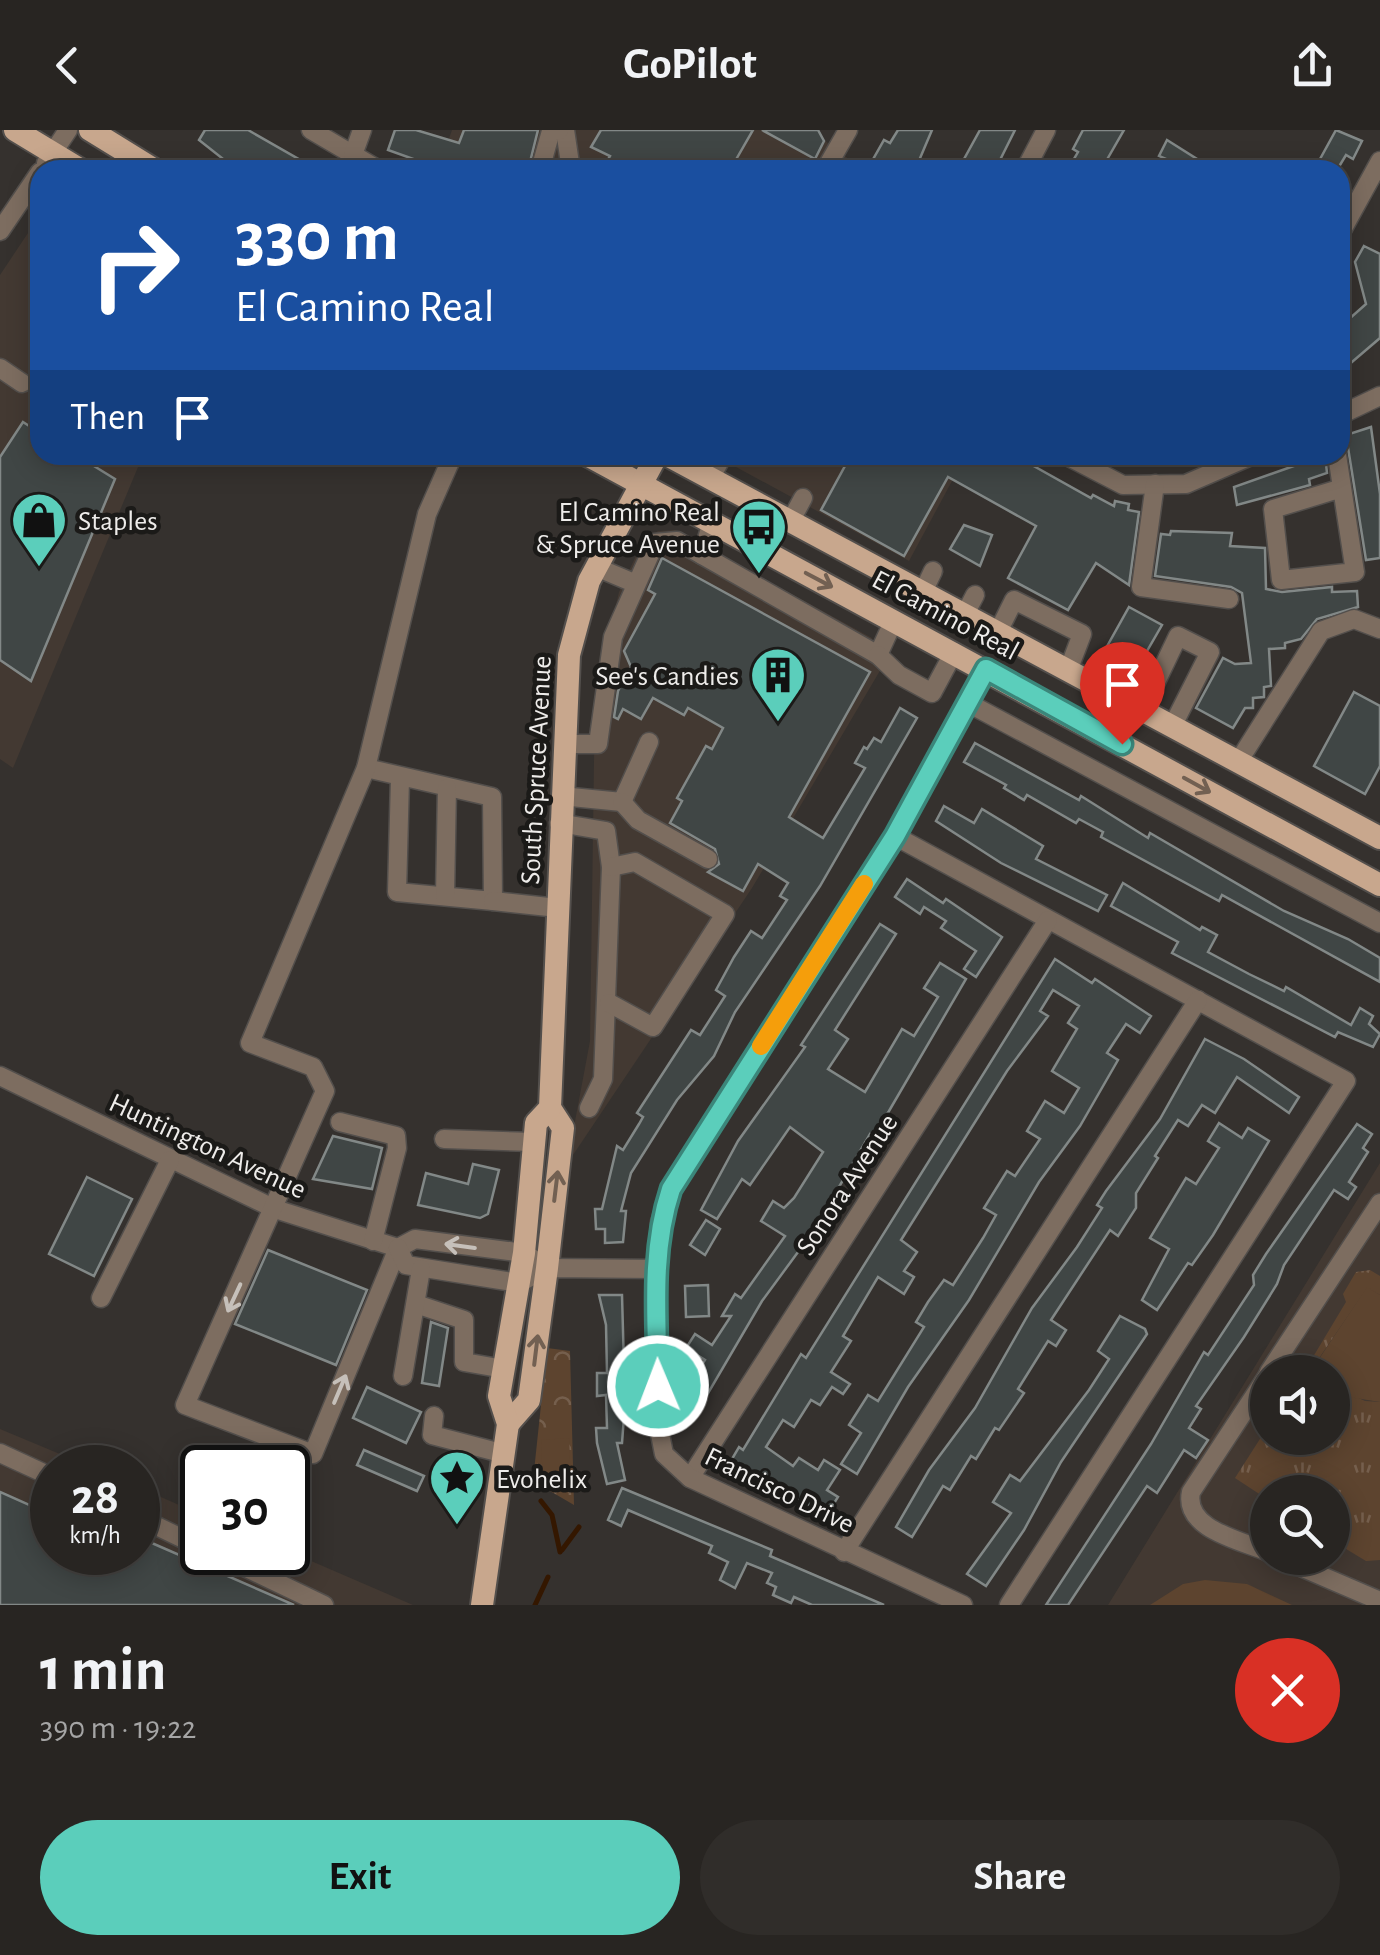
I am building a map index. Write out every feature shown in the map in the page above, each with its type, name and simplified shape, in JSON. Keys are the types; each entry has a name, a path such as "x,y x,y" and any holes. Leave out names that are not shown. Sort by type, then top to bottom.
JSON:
{"main road":[{"path":"15,130 41,160"},
{"path":"90,130 139,160"},
{"name":"El Camino Real","path":"606,465 1380,884"},
{"name":"South Spruce Avenue","path":"508,1424 529,1400 563,1128 550,1108 569,655 596,566 651,465"},
{"name":"El Camino Real","path":"685,465 922,594 969,606 997,634 1380,838"},
{"name":"South Spruce Avenue","path":"482,1605 508,1424 499,1396 524,1253 536,1123 550,1108"}],"street":[{"path":"48,160 68,130"},
{"path":"311,130 362,160"},
{"path":"353,155 362,130"},
{"path":"543,160 551,131 562,130 569,160"},
{"path":"832,160 848,130"},
{"path":"1030,160 1046,130"},
{"path":"1350,216 1380,160"},
{"path":"0,231 30,187"},
{"path":"0,368 22,383"},
{"path":"1350,411 1380,396"},
{"path":"398,1248 312,1454 185,1405 275,1210 324,1091 322,1078 313,1067 250,1042 366,768 427,514 448,465"},
{"path":"710,478 717,465"},
{"path":"1085,465 1124,485 1186,484 1230,465"},
{"path":"1339,465 1356,572 1280,580 1272,508 1342,488"},
{"path":"1155,484 1141,587 1229,599"},
{"path":"790,522 803,498"},
{"path":"702,555 712,522"},
{"path":"564,744 598,744 613,637 655,543 677,542 702,555 878,655 898,675 932,693 954,652"},
{"path":"596,566 634,583"},
{"path":"922,594 933,571"},
{"path":"997,634 1014,600 1082,634 1068,671"},
{"path":"1238,762 1321,631 1354,619 1380,629"},
{"path":"878,655 894,620"},
{"path":"1142,711 1178,636 1210,652 1172,727"},
{"name":"Francisco Drive","path":"963,1605 690,1478 664,1454 658,1424 656,1270 660,1222 671,1189 895,836 986,669"},
{"path":"968,703 1380,923"},
{"path":"622,802 650,742"},
{"path":"366,768 400,779 492,797 493,902"},
{"path":"400,779 397,892 558,908"},
{"path":"445,896 447,788"},
{"path":"561,796 622,802 638,820 708,859"},
{"path":"560,822 606,831 611,868 609,1003 603,1079 588,1108"},
{"path":"895,836 1346,1080 1010,1605"},
{"path":"609,1003 653,1027 725,914 636,862 611,868"},
{"name":"Sonora Avenue","path":"690,1478 1048,920"},
{"path":"844,1552 1198,1000"},
{"name":"Huntington Avenue","path":"0,1076 275,1210 398,1248 415,1239 524,1253 547,1268"},
{"path":"340,1122 396,1136 398,1148 373,1241"},
{"path":"444,1139 534,1142"},
{"path":"101,1298 170,1160"},
{"path":"1280,1355 1380,1203"},
{"name":"Huntington Avenue","path":"398,1248 406,1265 421,1269"},
{"path":"403,1376 421,1269 518,1284 547,1268 656,1270"},
{"path":"416,1304 464,1320 464,1362 504,1369"},
{"path":"1250,1402 1191,1492 1188,1503 1191,1514 1201,1523 1250,1544"},
{"path":"434,1416 432,1435 504,1454"},
{"path":"0,1452 30,1466"},
{"path":"261,1575 324,1605"},
{"path":"1320,1575 1380,1601"}],"shaded area":[{"path":"452,130 811,130 850,160 442,160"},
{"path":"30,230 30,465 139,465 13,768 0,759 0,275"},
{"path":"732,465 961,465 909,561"},
{"path":"675,530 872,638 881,669 752,888 567,1164 590,1041 595,691 619,592 643,541 658,531"},
{"path":"1380,1163 1380,1605 1108,1605 1250,1374 1250,1455 1350,1455 1350,1355 1262,1355"},
{"path":"0,1429 38,1445 30,1445 30,1575 160,1575 160,1497 180,1505 180,1575 310,1575 310,1561 413,1605 0,1605"}],"green space":[{"path":"1370,1270 1380,1276 1380,1295 1367,1288 1321,1355 1314,1355 1346,1302 1343,1294 1356,1272"},
{"path":"1367,1287 1380,1295 1380,1402 1350,1397 1350,1355 1322,1355"},
{"path":"547,1348 570,1351 574,1505 533,1481"},
{"path":"1350,1394 1380,1402 1380,1560 1366,1561 1350,1551 1350,1475 1250,1475 1250,1488 1235,1478 1250,1455 1350,1455"},
{"path":"569,1438 571,1483 543,1484 541,1440"},
{"path":"1205,1580 1247,1584 1292,1605 1150,1605 1183,1584"}],"building":[{"path":"205,130 248,130 300,160 224,160 199,140"},
{"path":"395,130 416,130 459,143 464,130 538,130 530,160 416,160 388,150"},
{"path":"601,130 753,130 736,160 608,160 610,156 591,147"},
{"path":"762,130 818,130 824,141 815,159"},
{"path":"898,130 932,130 919,160 873,160 884,140 890,143"},
{"path":"980,130 1015,130 1000,160 964,160"},
{"path":"1083,130 1124,130 1107,160 1076,160 1078,152 1073,149"},
{"path":"1336,130 1362,141 1353,159 1346,155 1343,160 1320,160"},
{"path":"1167,140 1197,159 1168,160 1159,156"},
{"path":"1364,246 1380,254 1380,338 1352,362 1350,318 1366,304 1355,262"},
{"name":"Staples","path":"23,422 30,427 30,465 92,465 115,479 31,681 0,660 0,457"},
{"path":"1371,427 1380,494 1380,558 1366,560 1350,460 1350,434"},
{"path":"846,465 1032,465 1091,498 1093,495 1114,506 1115,501 1129,504 1128,510 1139,512 1129,585 1096,563 1068,610 1008,578 1036,526 948,477 904,556 821,510"},
{"path":"1297,465 1326,465 1327,473 1309,479 1310,485 1237,505 1234,487"},
{"path":"964,525 992,535 980,566 950,549"},
{"path":"1171,531 1232,533 1230,546 1265,548 1266,589 1282,592 1332,587 1332,592 1357,591 1358,607 1317,619 1301,639 1285,643 1285,648 1269,649 1271,686 1264,687 1264,697 1253,698 1253,708 1245,708 1233,728 1196,708 1223,658 1235,664 1251,663 1242,593 1231,587 1155,576 1161,534 1170,535"},
{"name":"See's Candies","path":"662,558 870,672 789,817 823,838 865,768 855,763 864,747 867,749 874,738 881,742 900,708 917,718 820,886 735,1012 714,1056 677,1100 631,1173 621,1211 626,1211 623,1242 605,1243 605,1229 596,1229 595,1209 602,1209 617,1146 623,1150 643,1117 637,1113 691,1030 700,1035 725,996 716,990 751,931 762,938 787,900 780,896 788,883 758,864 743,891 708,872 719,864 715,849 670,823 682,801 677,798 706,746 712,749 723,728 688,708 684,715 653,698 641,719 623,709 618,719 614,717 618,691 631,667 624,651 655,594 648,590"},
{"path":"1129,607 1162,625 1132,677 1100,659"},
{"path":"1354,692 1380,706 1380,766 1365,794 1314,766"},
{"path":"975,743 1079,800 1081,796 1148,838 1150,833 1284,911 1348,939 1380,958 1380,982 1222,895 1219,901 1101,837 1103,832 1079,819 1076,823 1027,795 1024,800 1004,788 1006,785 964,762"},
{"path":"944,806 974,823 982,809 1043,846 1036,859 1107,895 1098,911 1001,863 936,821"},
{"path":"907,879 943,903 946,899 1002,937 976,977 964,969 976,951 941,928 946,921 924,907 920,914 895,897"},
{"path":"1123,883 1200,930 1202,927 1217,935 1208,952 1249,974 1284,991 1286,987 1351,1025 1360,1008 1373,1016 1369,1024 1380,1034 1373,1047 1338,1032 1335,1037 1172,953 1178,942 1111,906"},
{"path":"880,924 896,934 835,1030 848,1039 828,1069 865,1092 902,1029 914,1036 938,997 924,988 940,963 966,979 889,1111 873,1136 870,1134 812,1233 762,1301 707,1395 690,1384 705,1360 686,1348 695,1334 712,1345 731,1316 722,1316 735,1294 741,1298 785,1236 761,1221 773,1201 784,1208 794,1198 823,1152 790,1127 750,1185 742,1179 717,1219 701,1210 738,1141 805,1047 801,1045"},
{"path":"1055,959 1092,983 1095,979 1151,1016 1140,1033 1126,1024 1107,1053 1118,1060 1080,1126 1039,1182 969,1300 908,1387 857,1474 841,1464 861,1433 849,1425 868,1395 878,1401 924,1327 916,1322 928,1302 944,1280 953,1285 983,1238 996,1215 984,1208 1007,1171 1015,1176 1040,1139 1027,1131 1045,1101 1064,1113 1079,1088 1052,1071 1077,1029 1068,1023 1079,1006 1053,990 1040,1011 1048,1016 1007,1071 901,1240 917,1252 904,1271 914,1277 904,1294 878,1277 843,1336 851,1341 831,1372 850,1384 843,1394 832,1387 820,1405 811,1400 794,1427 783,1420 766,1447 793,1466 799,1458 818,1470 824,1460 840,1470 827,1490 838,1497 828,1513 793,1498 757,1474 754,1480 729,1464 739,1447 743,1450 801,1354 806,1358"},
{"path":"1205,1039 1244,1059 1299,1097 1289,1113 1237,1077 1215,1113 1202,1105 1188,1126 1178,1120 1136,1193 1136,1208 1118,1236 1110,1230 1051,1320 1066,1330 1056,1346 1048,1341 1018,1389 1024,1393 999,1430 995,1428 976,1459 971,1456 950,1490 943,1486 912,1537 896,1527 929,1470 975,1408 1032,1308 1102,1208 1097,1205 1106,1191 1160,1119"},
{"path":"1219,1123 1242,1138 1248,1128 1269,1141 1213,1235 1192,1265 1188,1263 1157,1310 1142,1300 1169,1249 1150,1238 1186,1178 1196,1184 1219,1148 1208,1141"},
{"path":"1357,1124 1372,1134 1363,1148 1368,1152 1349,1182 1356,1187 1348,1199 1334,1190 1284,1265 1277,1284 1244,1337 1196,1406 1201,1409 1189,1428 1208,1440 1196,1458 1184,1450 1157,1493 1147,1486 1068,1605 1046,1605 1151,1444 1204,1352 1208,1355 1254,1285 1253,1275 1266,1254"},
{"path":"333,1136 382,1148 372,1189 313,1179"},
{"path":"473,1164 499,1170 488,1214 480,1218 418,1205 426,1173 468,1184"},
{"path":"87,1177 132,1199 94,1276 49,1254"},
{"path":"706,1220 720,1229 705,1255 690,1245"},
{"path":"268,1250 367,1290 336,1365 235,1324"},
{"path":"708,1285 709,1316 686,1317 685,1286"},
{"path":"599,1295 622,1295 625,1403 622,1443 617,1443 625,1480 607,1484 596,1428 607,1428 606,1395 597,1396 597,1373 607,1373 606,1325"},
{"path":"1120,1316 1145,1329 1147,1334 1061,1462 1024,1530 986,1586 967,1574 1011,1513 993,1502 1010,1475 1020,1481 1089,1390 1109,1359 1098,1351"},
{"path":"431,1322 448,1328 439,1386 422,1383"},
{"path":"367,1387 421,1412 406,1443 353,1418"},
{"path":"364,1450 424,1476 417,1491 357,1465"},
{"path":"622,1488 772,1550 770,1556 884,1605 812,1605 794,1597 791,1603 773,1595 776,1587 767,1583 772,1573 747,1563 735,1588 720,1580 728,1562 709,1553 712,1546 628,1510 621,1526 608,1520"},
{"path":"0,1492 30,1505 30,1575 160,1575 160,1547 180,1555 180,1575 225,1575 294,1605 0,1605"}],"waterway":[{"path":"541,1501 552,1515 560,1552"},
{"path":"562,1550 579,1527"},
{"path":"535,1605 548,1577"}],"slow traffic":[{"path":"761,1046 864,884"}],"place":[{"name":"Staples","path":"39,569"},
{"name":"El Camino Real & Spruce Avenue","path":"759,576"},
{"name":"See's Candies","path":"778,724"},
{"name":"Evohelix","path":"457,1527"}],"route":[{"path":"658,1386 656,1270 660,1222 671,1189 895,836 986,669 1122,744"}]}
